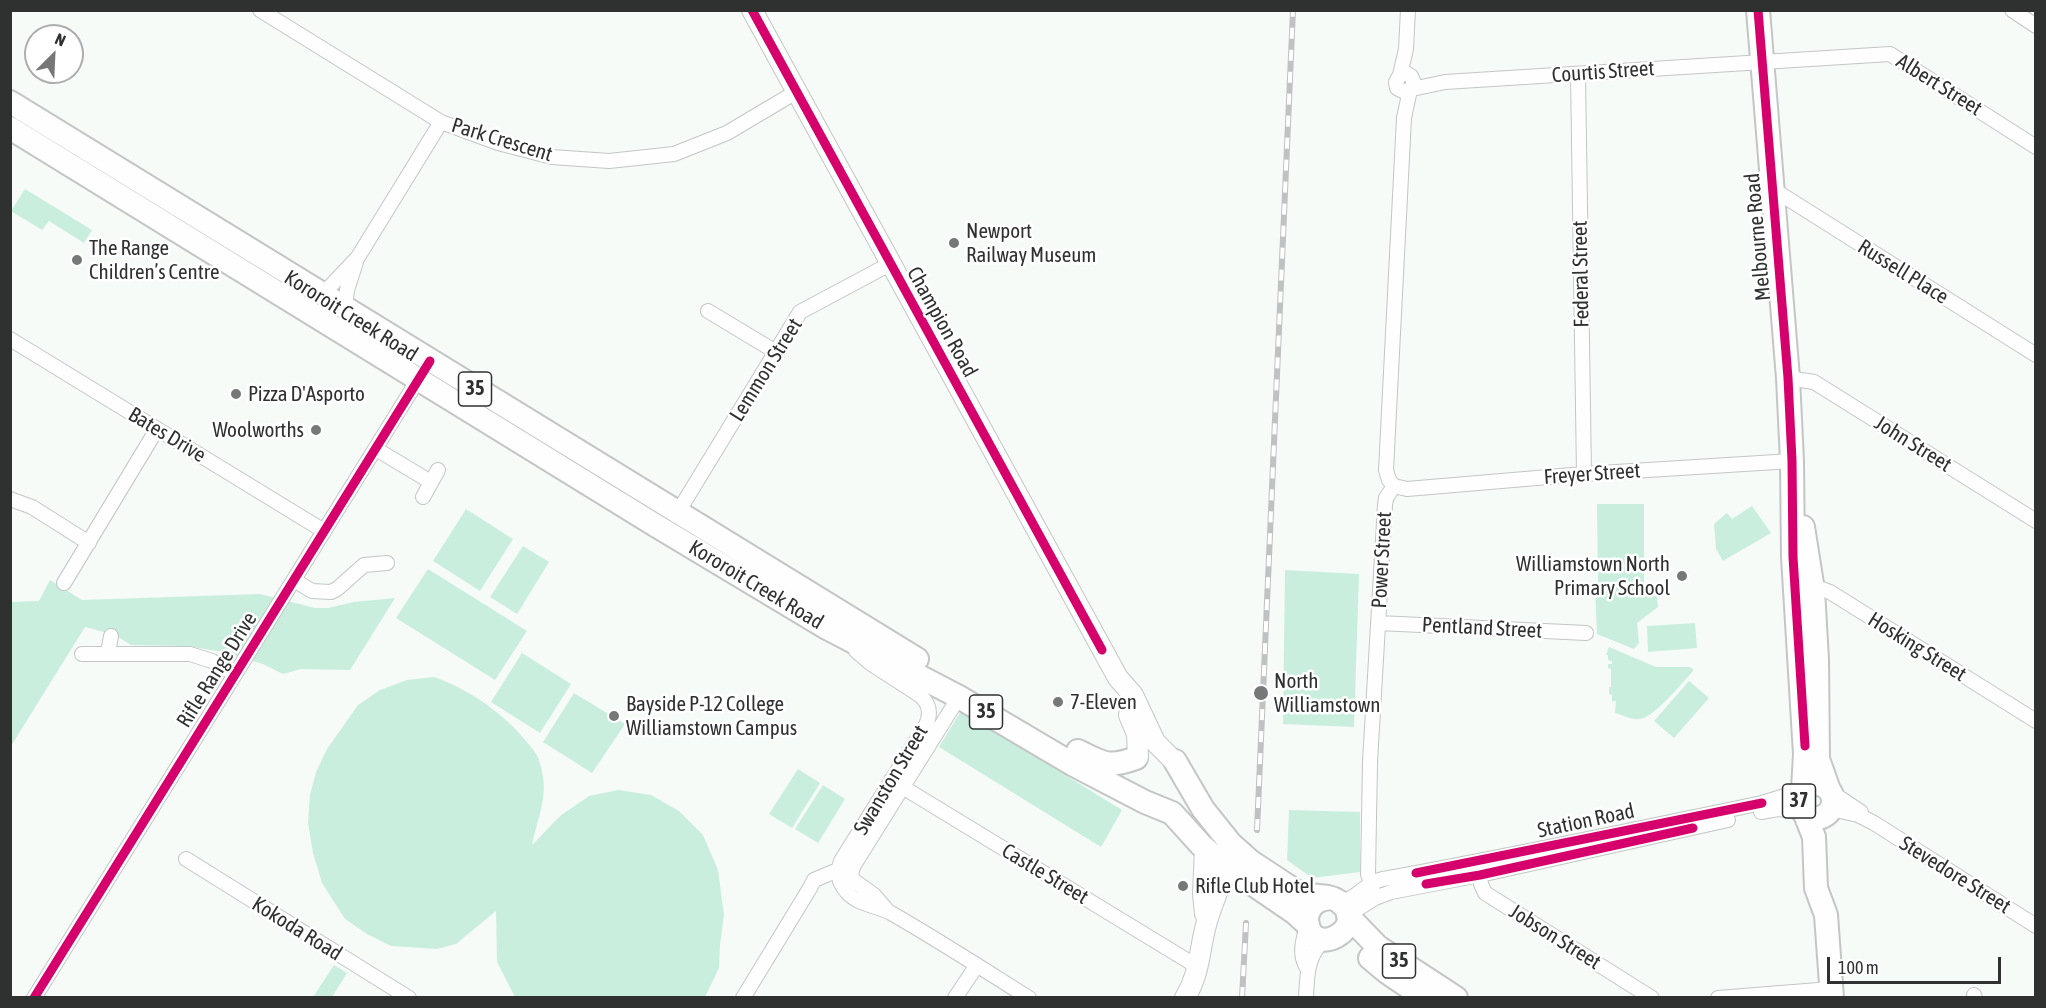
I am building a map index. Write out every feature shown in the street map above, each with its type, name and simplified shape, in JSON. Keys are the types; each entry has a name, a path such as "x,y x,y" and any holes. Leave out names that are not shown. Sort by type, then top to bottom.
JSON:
{"main road":[{"name":"Melbourne Road","path":"1758,10 1804,591 1803,802 1814,837 1816,888 1826,915 1832,993"},
{"name":"Kororoit Creek Road","path":"10,102 345,308 424,370 655,525 847,631 1074,765 1144,801"},
{"name":"Kororoit Creek Road","path":"10,128 324,321 424,370 678,512 847,631 941,673 1097,761 1118,765 1137,758"},
{"path":"319,292 324,321"},
{"name":"Melbourne Road","path":"1804,591 1817,660 1818,759 1830,800 1831,892 1826,915"},
{"name":"35","path":"1137,758 1153,751 1165,754 1173,760"},
{"path":"1137,758 1129,768 1128,783 1133,794 1144,801 1162,802 1175,793 1180,777 1173,760"},
{"path":"1173,760 1203,809 1225,838 1250,861 1295,891 1342,908"},
{"name":"37","path":"1816,783 1823,785 1830,800 1823,816 1817,818 1803,802 1809,785 1816,783"},
{"name":"35","path":"1144,801 1172,813 1205,849 1225,866 1319,932 1355,945 1388,973 1425,998"},
{"path":"1319,900 1342,908 1346,929 1319,932 1307,917 1311,906 1319,900"},
{"name":"35","path":"1342,908 1378,947 1456,998"}],"street":[{"name":"Park Crescent","path":"260,10 283,16 441,122 498,143 552,157 609,161 674,154 727,133 796,92"},
{"name":"Champion Road","path":"752,10 1118,678 1133,695 1155,742 1173,760"},
{"name":"Power Street","path":"1375,898 1368,874 1368,814 1385,505 1386,498 1394,486 1386,470 1404,118 1408,83 1406,49 1408,10"},
{"path":"2012,10 2036,26"},
{"name":"Albert Street","path":"1761,61 1890,54 2036,147"},
{"name":"Courtis Street","path":"1408,83 1761,61"},
{"name":"Federal Street","path":"1578,74 1584,474"},
{"path":"345,308 348,287 358,257 441,122"},
{"name":"Russell Place","path":"1771,188 2036,355"},
{"path":"319,292 358,257"},
{"name":"Lemmon Street","path":"678,512 800,312 890,264"},
{"path":"708,311 776,352"},
{"name":"Bates Drive","path":"10,339 324,531"},
{"name":"Rifle Range Drive","path":"34,998 424,370"},
{"name":"John Street","path":"1788,378 1814,382 2036,520"},
{"path":"64,583 158,429"},
{"path":"376,449 435,476 423,497"},
{"name":"Freyer Street","path":"1394,486 1404,489 1584,474 1792,461"},
{"path":"10,498 32,507 89,543"},
{"path":"294,580 312,591 330,592 339,587 369,557 387,563"},
{"name":"Hosking Street","path":"1804,591 1822,589 1830,592 2036,721"},
{"name":"Pentland Street","path":"1379,624 1586,633"},
{"name":"Swanston Street","path":"844,877 851,873 929,714 928,704 919,695 865,660 857,652 847,631"},
{"path":"108,654 111,636"},
{"path":"82,654 190,654 208,659 235,674"},
{"name":"Champion Road","path":"1118,678 1118,690 1137,734 1137,758"},
{"name":"Swanston Street","path":"897,783 959,697"},
{"name":"Castle Street","path":"897,783 1198,968"},
{"name":"Stevedore Street","path":"1830,800 1874,823 2036,926"},
{"name":"Station Road","path":"1342,908 1479,868 1778,809 1803,802"},
{"name":"Station Road","path":"1593,844 1762,804 1803,802"},
{"path":"1185,998 1196,977 1206,925 1225,866 1225,838"},
{"path":"1205,849 1203,894 1206,925"},
{"name":"Kokoda Road","path":"186,859 409,998"},
{"name":"Station Road","path":"1342,908 1370,883 1382,879 1479,868"},
{"name":"Jobson Street","path":"1479,868 1485,893 1652,998"},
{"path":"742,998 810,888 844,877 874,895 887,911 1029,998"},
{"path":"1306,998 1307,968 1317,946 1319,932"},
{"path":"1307,968 1303,962 1302,942 1319,932"},
{"path":"956,998 976,965"},
{"path":"1718,998 1832,993"}],"green space":[{"path":"25,189 92,230 84,243 49,221 42,230 11,211"},
{"path":"1597,504 1644,504 1644,582 1598,582"},
{"path":"1752,506 1771,533 1723,561 1716,549 1714,524 1727,513 1732,519"},
{"path":"466,509 513,539 480,591 433,561"},
{"path":"523,546 549,562 517,614 490,597"},
{"path":"428,569 527,631 495,680 396,618"},
{"path":"1285,570 1359,574 1354,727 1283,724"},
{"path":"50,580 82,600 260,594 315,608 328,608 354,602 395,598 350,670 301,669 283,674 263,664 223,652 187,646 131,645 115,635 85,627 11,746 11,602 39,601"},
{"path":"1595,587 1656,587 1658,607 1637,623 1639,643 1634,649 1597,634"},
{"path":"1695,623 1697,648 1648,652 1647,626"},
{"path":"1609,647 1656,667 1689,667 1693,671 1652,713 1639,719 1630,718 1615,713 1616,701 1612,701 1612,695 1609,694 1611,669 1608,668 1608,664 1612,664 1612,661 1608,660 1608,655 1606,655"},
{"path":"522,653 571,684 540,733 491,702"},
{"path":"434,677 462,689 489,706 514,727 536,754 542,770 544,794 532,845 560,816 589,796 618,790 651,795 679,811 703,835 718,870 724,915 719,968 705,997 515,997 497,962 496,911 456,944 437,949 391,946 345,919 322,883 313,853 308,823 310,795 316,772 327,749 358,705 380,690 407,680"},
{"path":"1689,681 1709,698 1674,738 1654,721"},
{"path":"574,693 625,724 592,773 543,742"},
{"path":"961,711 1122,810 1101,847 939,747"},
{"path":"798,769 820,783 792,828 769,814"},
{"path":"823,785 845,799 818,843 795,829"},
{"path":"1289,810 1360,812 1360,872 1312,878 1287,860"},
{"path":"334,965 347,973 332,997 313,997"}],"railway":[{"path":"1257,830 1293,10"},
{"path":"1242,998 1246,923"}],"cycle path":[{"path":"752,10 1102,650"},
{"path":"1758,10 1788,378 1793,557 1805,746"},
{"path":"34,998 430,361"},
{"path":"1416,873 1762,803"},
{"path":"1426,884 1480,875 1693,828"}],"place":[{"name":"Newport Railway Museum","path":"954,243"},
{"name":"The Range Children’s Centre","path":"77,260"},
{"name":"Pizza D'Asporto","path":"236,394"},
{"name":"Woolworths","path":"316,430"},
{"name":"Williamstown North Primary School","path":"1682,576"},
{"name":"North Williamstown","path":"1261,693"},
{"name":"7-Eleven","path":"1058,702"},
{"name":"Bayside P-12 College Williamstown Campus","path":"614,716"},
{"name":"Rifle Club Hotel","path":"1183,886"}]}
